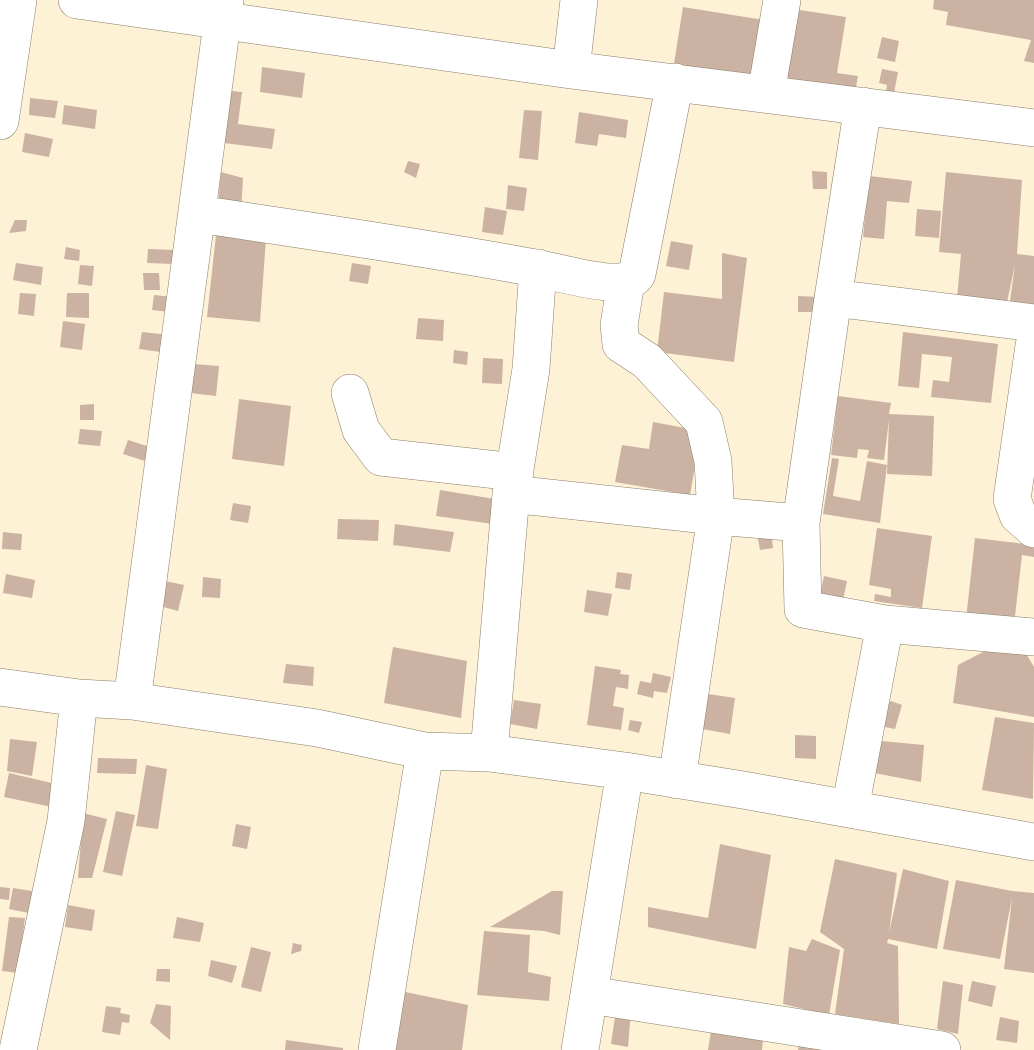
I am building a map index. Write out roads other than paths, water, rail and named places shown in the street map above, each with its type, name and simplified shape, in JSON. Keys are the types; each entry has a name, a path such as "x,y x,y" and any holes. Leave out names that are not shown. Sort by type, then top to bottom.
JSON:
{"street":[{"path":"0,121 18,0"},
{"path":"77,0 223,10 571,70 1034,128"},
{"path":"571,70 579,0"},
{"path":"766,94 782,0"},
{"path":"132,701 223,10"},
{"path":"198,214 444,251 602,282 626,282 634,279 637,274 675,82"},
{"path":"863,106 832,298 801,523 803,609 885,624 1034,637"},
{"path":"489,753 513,483 531,369 538,268"},
{"path":"626,282 620,325 621,344 647,361 704,422 713,461 716,516 677,780"},
{"path":"832,298 1034,323"},
{"path":"1034,346 1012,499 1018,515 1034,528"},
{"path":"350,393 361,430 381,457 513,483 716,516 801,523"},
{"path":"850,809 885,624"},
{"path":"0,687 79,698 132,701 317,727 425,751 489,753 625,771 1034,842"},
{"path":"18,1050 66,821 79,698"},
{"path":"377,1050 425,751"},
{"path":"580,1050 625,771"},
{"path":"590,995 777,1037 935,1050"},
{"path":"0,1048 9,1050"}]}
